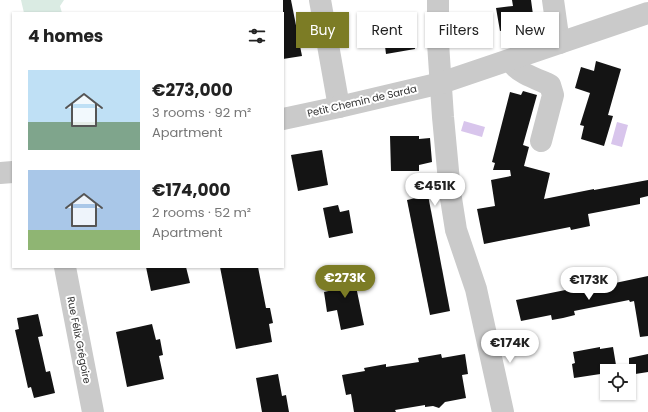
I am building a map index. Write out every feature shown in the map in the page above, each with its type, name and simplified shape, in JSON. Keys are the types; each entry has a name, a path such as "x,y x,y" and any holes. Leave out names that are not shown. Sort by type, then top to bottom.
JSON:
{"street":[{"path":"320,0 339,107"},
{"path":"438,0 438,44 447,161 456,230 476,289 503,412"},
{"path":"553,0 555,12"},
{"name":"Petit Chemin de Sarda","path":"559,43 648,13"},
{"name":"Petit Chemin de Sarda","path":"284,119 441,83 545,48"},
{"path":"514,59 514,65 520,72 535,77 550,85 554,96 541,141"},
{"path":"0,174 12,172"},
{"name":"Rue Félix Grégoire","path":"65,268 93,412"}],"shaded area":[{"path":"21,0 64,0 60,6 62,12 24,12"},
{"path":"464,121 485,127 482,137 461,131"},
{"path":"617,122 628,125 622,147 611,144"}],"building":[{"path":"283,0 291,0 296,25 296,48 300,48 302,56 284,59"},
{"path":"512,0 531,0 533,12 501,12 500,31 496,8 513,6"},
{"path":"385,48 415,48 415,49 386,54"},
{"path":"596,61 621,69 608,115 613,116 604,146 581,139 584,126 580,125 590,93 575,88 581,67 594,71"},
{"path":"523,91 537,95 523,145 529,147 524,166 550,173 544,199 648,180 648,196 640,198 640,204 588,214 590,226 571,230 570,227 484,244 477,209 495,206 491,180 511,176 510,170 493,170 495,163 492,162 510,92 521,95"},
{"path":"390,136 419,136 419,139 430,138 432,162 419,165 419,171 391,171"},
{"path":"322,150 328,185 298,191 291,155"},
{"path":"428,195 450,311 430,315 407,200"},
{"path":"338,205 340,212 349,210 353,233 329,238 323,208"},
{"path":"352,267 364,325 341,330 337,310 327,312 324,292 333,290 329,272"},
{"path":"146,268 186,268 190,283 151,291"},
{"path":"220,268 258,268 266,308 270,308 273,323 269,324 272,342 236,349"},
{"path":"648,276 648,336 640,337 634,301 630,302 629,300 574,311 575,315 563,318 552,320 551,315 521,321 516,300 600,283 601,286"},
{"path":"38,314 43,336 38,337 46,372 50,371 55,393 34,398 31,387 28,388 15,330 19,329 17,318"},
{"path":"152,324 156,340 160,339 163,355 159,356 164,379 127,387 116,332"},
{"path":"600,347 600,349 613,347 616,364 600,364 600,374 574,378 572,364 575,363 573,352"},
{"path":"441,354 442,358 465,354 468,374 462,375 466,398 445,402 439,408 433,406 425,407 425,405 395,410 396,412 354,412 351,394 346,395 342,375 365,371 364,368 386,364 386,367 419,362 418,358"},
{"path":"648,354 648,372 636,374 636,364 629,364 629,358"},
{"path":"278,374 282,396 286,395 289,412 262,412 256,378"}]}
